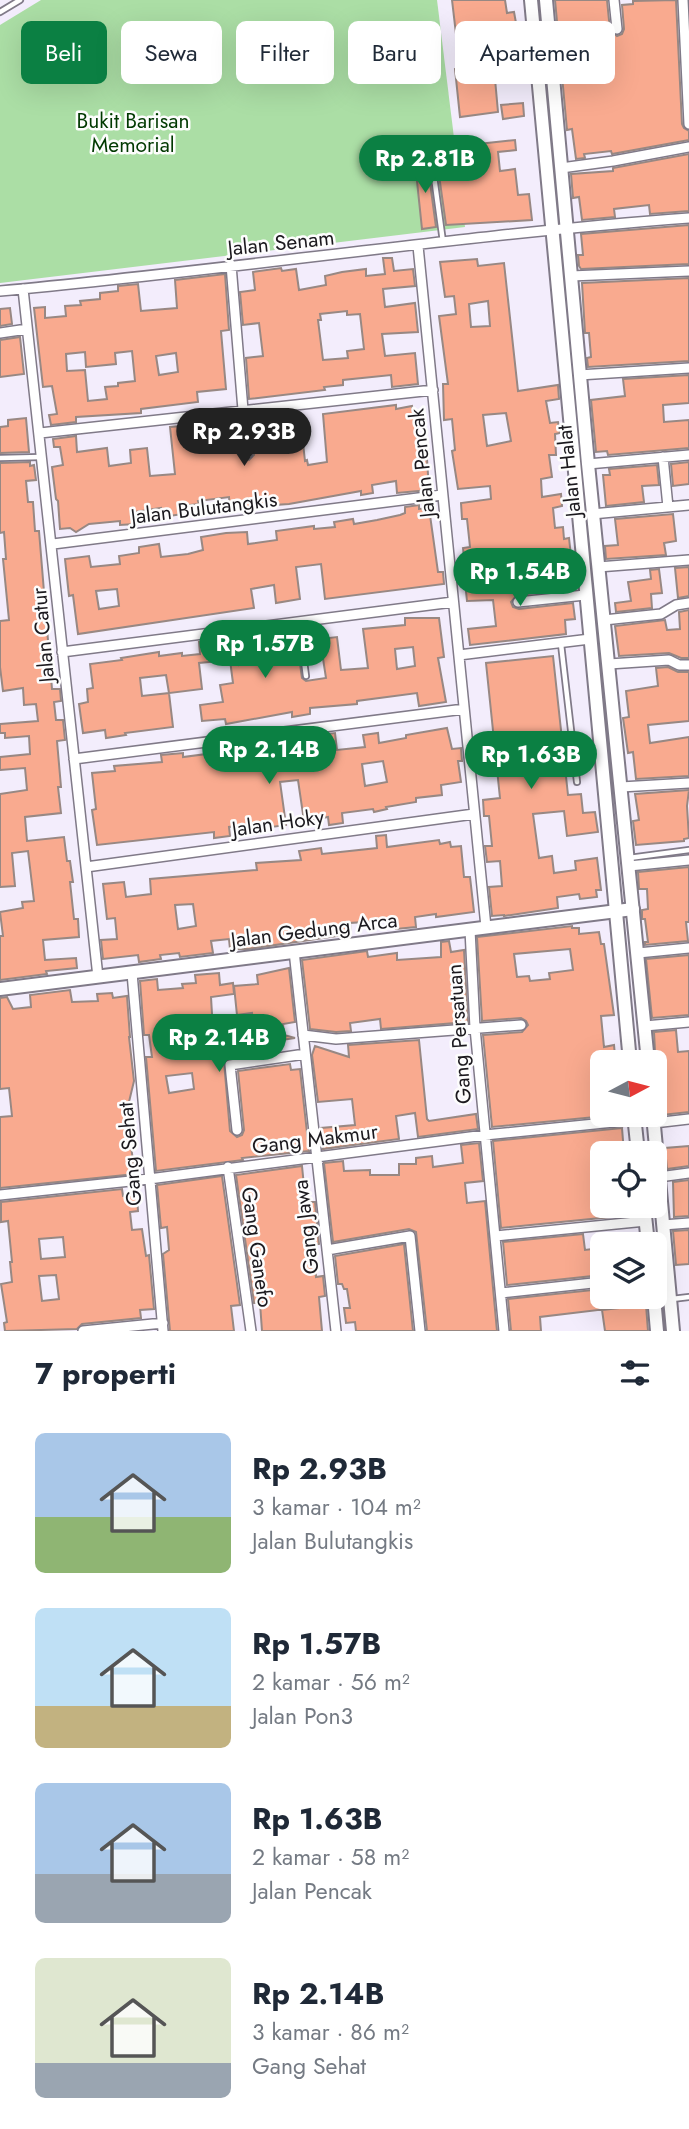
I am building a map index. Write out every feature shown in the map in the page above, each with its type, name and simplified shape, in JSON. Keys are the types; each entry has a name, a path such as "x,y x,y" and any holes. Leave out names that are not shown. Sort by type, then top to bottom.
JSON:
{"main road":[{"name":"Jalan Halat","path":"531,0 628,1050"},
{"name":"Jalan Halat","path":"546,0 587,464 648,1050"},
{"name":"Jalan Gedung Arca","path":"0,989 633,909"},
{"path":"646,1218 647,1232"},
{"path":"662,1218 675,1299 673,1331"},
{"path":"655,1309 657,1331"}],"street":[{"path":"614,0 617,29"},
{"path":"684,0 689,124"},
{"path":"561,168 689,147"},
{"name":"Jalan Senam","path":"0,291 418,246 566,227 689,218"},
{"name":"Jalan Pencak","path":"418,246 486,928"},
{"path":"231,265 243,410"},
{"path":"570,276 689,271"},
{"name":"Jalan Catur","path":"23,289 98,977"},
{"path":"0,332 27,330"},
{"path":"579,375 689,368"},
{"path":"40,433 433,390"},
{"path":"587,464 689,455"},
{"path":"663,457 668,507"},
{"name":"Jalan Bulutangkis","path":"52,544 442,495"},
{"path":"592,514 689,505"},
{"path":"598,568 689,559"},
{"path":"451,576 582,562"},
{"path":"518,602 585,595"},
{"path":"62,652 453,602"},
{"path":"604,620 662,614 676,605 689,603"},
{"path":"458,655 590,639"},
{"path":"609,664 669,660 679,665 689,665"},
{"path":"74,759 464,709"},
{"path":"621,787 689,783"},
{"name":"Jalan Hoky","path":"86,867 474,814"},
{"path":"628,862 689,860"},
{"name":"Gang Persatuan","path":"470,930 475,1028 504,1331"},
{"path":"638,953 689,948"},
{"name":"Gang Jawa","path":"294,951 336,1331"},
{"name":"Gang Sehat","path":"132,973 163,1327"},
{"path":"645,1027 689,1022"},
{"path":"303,1035 336,1039 521,1025"},
{"path":"237,1130 230,1065 305,1055"},
{"path":"667,1119 689,1119"},
{"name":"Gang Makmur","path":"0,1195 149,1179 590,1122"},
{"name":"Gang Ganefo","path":"228,1167 251,1331"},
{"path":"667,1176 689,1173"},
{"path":"496,1236 646,1221"},
{"path":"663,1225 689,1223"},
{"path":"327,1250 410,1236 420,1331"},
{"path":"501,1293 590,1283"},
{"path":"83,1331 163,1327"}],"lane":[{"path":"0,12 20,0"},
{"path":"429,140 443,243"},
{"path":"243,410 249,455"},
{"path":"0,458 42,457"},
{"path":"299,623 306,676"},
{"path":"562,644 577,782"},
{"path":"628,862 689,850"},
{"path":"675,1299 689,1297"}],"green space":[{"name":"Bukit Barisan Memorial","path":"41,0 437,0 440,21 348,21 348,84 441,84 441,32 465,227 0,283 0,25"}],"building":[{"path":"452,0 505,0 507,13 514,12 516,21 455,21 455,26"},
{"path":"555,0 607,0 609,21 557,21"},
{"path":"676,0 682,124 689,131 689,140 612,154 611,151 584,154 585,158 576,159 572,129 567,130 563,84 615,84 615,34 622,34 624,29 622,5 633,4 633,1"},
{"path":"457,84 495,84 498,112 460,117"},
{"path":"523,103 524,116 503,119 501,105"},
{"path":"515,140 516,150 498,152 500,171 515,169 518,195 529,194 532,220 446,225 437,161 461,158 460,146"},
{"path":"689,154 689,211 650,214 649,205 614,209 615,217 582,220 579,197 573,198 571,174 613,171 613,168"},
{"path":"427,160 436,227 422,229 415,162"},
{"path":"689,225 689,264 581,269 579,266 578,255 583,255 581,234"},
{"path":"383,258 392,258 394,271 413,269 415,286 383,289 385,307 415,303 418,332 382,334 385,356 415,353 418,384 392,387 391,375 343,380 343,385 324,387 325,390 249,399 246,358 263,356 259,323 243,325 240,292 255,290 253,272 296,269 299,290 326,285 325,276 342,272 366,269 366,276 385,274","holes":["347,311 347,315 360,314 364,349 347,351 348,358 323,360 318,320 321,320 320,314"]},
{"path":"477,259 478,266 504,263 518,391 558,385 559,399 546,401 550,423 558,422 560,433 555,434 556,455 549,455 552,477 541,479 542,497 561,494 562,506 553,508 555,528 563,527 564,539 569,538 571,556 465,567 463,548 470,547 467,519 462,519 461,503 491,499 490,486 458,489 452,451 455,450 452,419 444,420 443,384 448,384 439,316 456,314 454,296 445,297 440,262","holes":["488,301 490,326 471,327 469,304","506,413 511,441 487,446 483,415"]},
{"path":"225,274 229,330 221,331 226,389 197,392 198,402 141,409 141,413 76,417 76,422 51,425 49,415 57,414 52,386 43,387 34,308 45,307 45,318 66,316 65,306 81,305 80,301 100,299 100,293 118,291 118,286 138,284 141,311 177,308 175,280","holes":["132,351 135,381 105,387 107,399 88,401 85,370 67,371 66,354 85,352 86,367 116,364 115,353","176,353 178,372 159,375 156,356"]},
{"path":"689,278 689,361 588,367 587,358 591,357 589,333 585,333 582,283"},
{"path":"10,308 12,324 0,326 0,309"},
{"path":"20,337 24,374 0,377 0,340"},
{"path":"689,375 689,403 663,405 664,422 689,420 689,448 608,455 607,451 596,452 591,400 625,396 623,379"},
{"path":"396,405 396,409 412,406 418,443 421,443 424,460 427,459 429,490 397,493 396,481 372,485 373,493 361,495 361,491 289,504 230,508 229,497 182,506 183,514 162,517 161,508 134,512 135,524 120,525 120,521 89,524 76,532 70,528 60,529 52,467 63,465 60,447 54,447 53,439 76,436 77,452 107,448 109,466 131,463 130,450 147,448 150,476 175,474 170,427 191,425 193,438 221,434 220,424 237,422 244,456 249,460 254,455 250,426 283,422 283,418 300,416 305,461 307,460 308,465 327,462 323,414"},
{"path":"26,418 29,452 0,453 0,427 8,426 8,420"},
{"path":"30,462 30,466 34,465 36,480 26,481 28,502 33,502 35,531 39,531 52,689 60,689 61,701 54,702 56,720 63,720 65,740 57,741 61,813 25,817 27,841 64,837 67,861 70,861 74,919 78,919 79,937 43,940 45,960 76,958 77,968 0,980 0,936 3,936 0,912 23,908 22,902 34,901 28,851 12,853 15,886 0,887 0,794 27,790 25,768 0,770 0,757 30,754 29,736 5,738 5,733 0,733 0,724 38,721 36,704 24,705 23,688 3,691 0,621 9,620 3,559 6,559 4,532 0,533 0,463"},
{"path":"689,462 689,484 673,486 671,464"},
{"path":"657,465 659,485 642,486 644,502 606,506 603,475 610,475 609,469"},
{"path":"419,505 419,509 429,508 438,572 443,572 444,584 325,599 321,564 296,567 300,599 276,603 274,585 251,589 254,608 78,634 73,595 69,596 65,559 89,556 91,567 120,564 119,556 139,553 139,547 159,544 161,557 188,554 203,550 201,537 247,532 248,544 277,540 276,531 314,526 314,529 335,527 334,522 353,519 354,524 377,520 405,513 405,507","holes":["117,589 119,606 99,609 96,591"]},
{"path":"673,514 676,541 664,543 666,555 606,559 605,546 618,545 615,519"},
{"path":"689,567 689,596 678,598 675,568"},
{"path":"659,569 662,593 651,594 652,608 616,612 615,603 631,601 628,582 651,579 650,570"},
{"path":"566,571 571,589 517,595 511,602 513,607 519,609 573,603 575,619 565,620 566,634 470,645 468,629 496,626 493,600 467,601 465,582"},
{"path":"689,610 689,658 669,653 619,656 615,626 665,620 667,630 680,629 679,612"},
{"path":"405,618 439,618 444,657 438,658 446,702 419,706 417,693 357,701 357,704 310,708 310,714 292,717 292,712 226,724 225,719 202,721 200,705 223,702 220,685 233,683 230,660 199,663 202,689 169,693 173,727 106,738 105,730 83,733 79,704 88,702 87,689 93,688 90,664 159,652 159,656 200,654 199,642 215,641 216,646 236,643 239,665 258,662 256,647 260,647 259,639 296,636 302,678 306,681 326,678 320,639 337,637 341,670 368,668 363,629 405,625","holes":["413,647 415,666 397,669 395,649","166,675 169,693 142,696 140,678"]},
{"path":"553,656 568,795 581,794 583,813 595,812 598,832 567,836 564,811 533,814 539,858 552,856 554,873 576,870 575,861 597,858 601,890 596,890 597,897 580,899 579,894 557,897 558,908 492,916 489,887 502,886 500,861 487,862 485,846 492,846 489,816 484,816 483,800 500,798 486,663"},
{"path":"668,667 678,672 689,672 689,721 648,725 650,743 689,737 689,776 636,779 633,752 628,753 623,718 629,717 626,691 658,686 656,668"},
{"path":"447,728 452,749 461,748 462,761 458,761 461,782 441,785 442,795 416,798 416,802 374,812 373,809 342,813 343,823 329,825 328,817 304,821 298,780 280,782 286,825 272,827 271,822 229,827 230,836 214,838 214,832 97,845 92,810 96,809 92,773 115,771 114,766 162,762 161,755 183,753 183,757 206,754 206,749 226,747 227,758 251,755 252,765 272,763 271,752 297,749 296,738 335,733 337,750 365,747 363,735 378,733 379,743 406,738 406,735","holes":["383,761 387,782 365,786 362,764"]},
{"path":"689,790 689,838 684,841 636,845 633,821 639,820 635,794"},
{"path":"386,835 387,847 439,840 440,844 450,842 451,847 461,846 464,877 470,877 474,912 415,917 416,927 396,929 395,920 350,923 351,934 248,949 230,949 229,939 211,941 213,953 180,957 179,953 160,955 161,959 139,962 138,955 103,959 101,940 117,939 115,918 107,919 103,884 124,882 126,897 151,894 150,879 257,870 256,863 301,860 299,851 321,848 322,854 377,848 376,836","holes":["193,904 196,926 178,929 175,905"]},
{"path":"689,867 689,922 686,922 688,941 645,945 645,942 648,942 642,910 648,909 647,889 639,889 638,872"},
{"path":"572,926 579,928 579,934 599,932 601,944 604,944 614,1015 601,1016 604,1047 614,1045 614,1050 590,1050 590,1118 492,1127 483,1035 522,1032 528,1025 521,1018 482,1021 477,937","holes":["570,949 573,970 549,973 550,979 530,981 529,976 517,977 514,954"]},
{"path":"449,941 451,952 464,950 468,1022 381,1029 380,1019 350,1023 351,1031 310,1029 302,960 367,951 368,957 397,953 397,960 441,957 441,942"},
{"path":"689,955 689,1015 652,1018 646,959"},
{"path":"289,968 295,1022 283,1024 284,1035 295,1038 268,1042 270,1052 229,1058 224,1062 230,1131 237,1137 242,1135 244,1130 238,1071 290,1064 291,1070 300,1069 309,1151 156,1171 146,1057 152,1057 149,1035 144,1035 140,981 157,979 158,990 183,988 182,984 196,983 195,975 219,973 220,985 233,983 234,994 211,997 213,1031 236,1029 239,1050 256,1047 252,1013 237,1015 234,986 258,984 257,975","holes":["192,1073 194,1089 169,1093 166,1076"]},
{"path":"70,990 72,1002 98,1001 97,994 112,993 113,998 127,996 134,1081 123,1127 128,1126 135,1174 0,1188 0,1117 12,1116 9,1088 0,1089 0,998 7,997 13,1009 31,1007 30,995"},
{"path":"676,1030 678,1052 689,1051 689,1112 667,1114 667,1050 655,1050 654,1032"},
{"path":"419,1040 427,1119 429,1121 476,1114 478,1129 418,1137 415,1113 396,1116 399,1139 323,1149 321,1128 355,1125 352,1099 318,1102 312,1055 315,1046 349,1057 348,1045"},
{"path":"622,1128 623,1141 590,1141 590,1218 601,1218 501,1228 493,1141"},
{"path":"479,1143 483,1181 465,1183 467,1203 485,1201 497,1331 427,1331 416,1232 409,1229 333,1242 324,1163 343,1161 344,1171 370,1170 370,1175 399,1175 399,1164 416,1164 416,1158 432,1156 433,1167 463,1163 461,1145"},
{"path":"689,1146 689,1166 667,1169 667,1148"},
{"path":"302,1166 305,1196 307,1195 308,1202 315,1202 319,1244 306,1246 309,1265 315,1264 316,1277 323,1276 325,1296 319,1297 322,1331 262,1331 260,1303 254,1303 236,1175"},
{"path":"222,1176 240,1305 231,1306 234,1331 170,1331 163,1254 169,1250 167,1227 161,1228 157,1185"},
{"path":"689,1180 689,1216 674,1217 673,1182"},
{"path":"122,1189 123,1196 137,1195 138,1211 130,1212 132,1230 142,1229 146,1256 149,1255 154,1309 140,1310 141,1318 82,1324 77,1329 5,1331 4,1323 7,1322 1,1284 12,1282 12,1262 8,1221 1,1222 1,1202","holes":["63,1237 65,1257 41,1259 39,1239","56,1275 59,1299 42,1301 39,1276"]},
{"path":"689,1230 689,1264 676,1265 673,1231"},
{"path":"583,1234 585,1250 590,1249 590,1276 507,1285 503,1242"},
{"path":"404,1244 413,1331 356,1331 355,1322 346,1323 344,1308 350,1308 347,1289 338,1284 335,1256"},
{"path":"590,1290 590,1309 607,1309 540,1317 541,1331 511,1331 508,1299"},
{"path":"646,1309 648,1331 605,1331 602,1310"}]}
